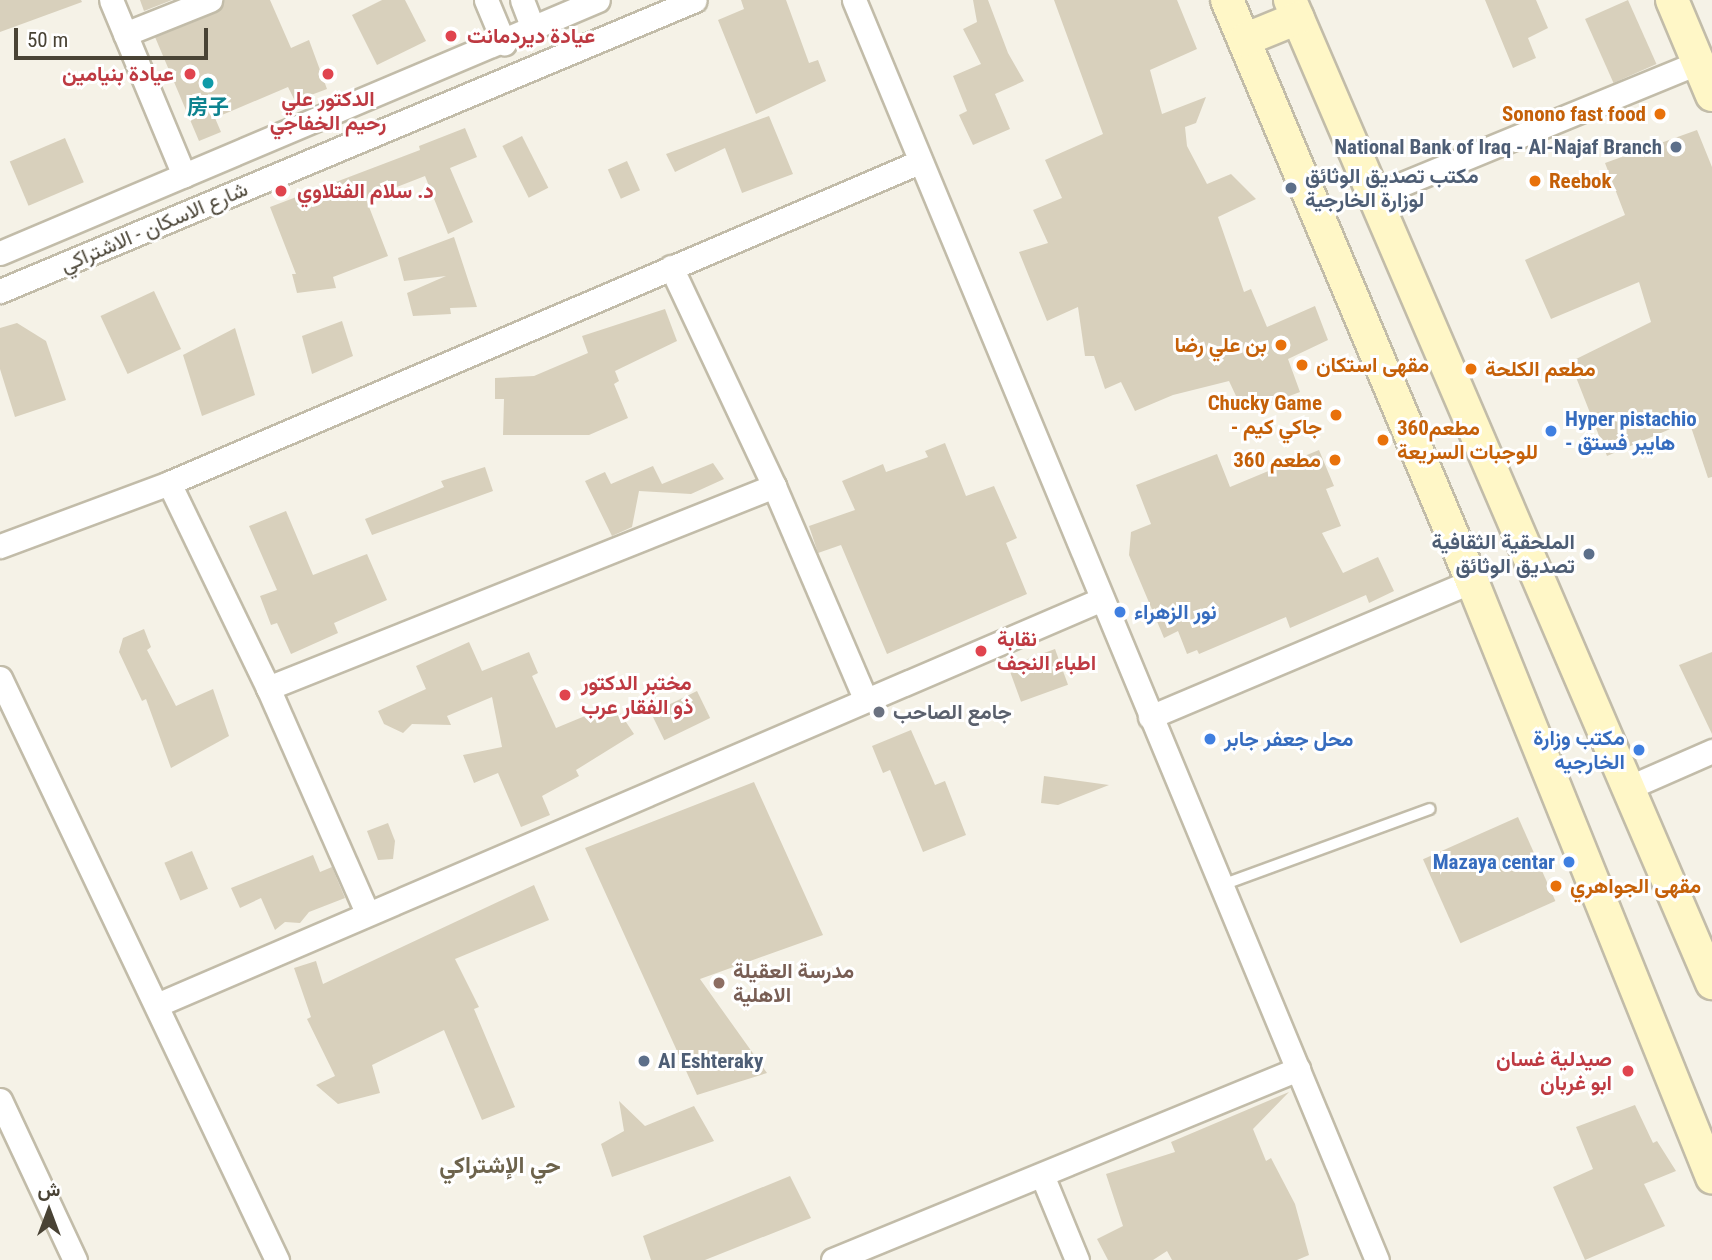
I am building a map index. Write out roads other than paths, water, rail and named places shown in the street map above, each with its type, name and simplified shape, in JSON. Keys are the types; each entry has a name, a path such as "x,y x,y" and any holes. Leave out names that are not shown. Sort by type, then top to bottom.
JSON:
{"main road":[{"path":"1227,0 1472,581 1712,1178"},
{"path":"1672,0 1712,95"},
{"path":"1244,40 1294,9 1712,983"}],"street":[{"path":"111,0 184,175"},
{"path":"125,34 210,0"},
{"path":"486,0 504,43"},
{"path":"522,0 533,29"},
{"name":"شارع الاسكان - الاشتراكي","path":"0,253 504,43 573,5 598,0"},
{"name":"شارع الاسكان - الاشتراكي","path":"0,291 668,5 695,0"},
{"path":"854,0 1100,600 1377,1260"},
{"path":"1373,196 1698,62"},
{"path":"0,546 169,483 919,162"},
{"path":"671,267 774,486 865,698"},
{"path":"169,483 268,688 367,912"},
{"path":"268,688 774,486"},
{"path":"1150,718 1472,581"},
{"path":"159,1004 865,698 1100,600"},
{"path":"0,678 159,1004 277,1260"},
{"path":"1630,787 1712,751"},
{"path":"833,1260 1298,1069"},
{"path":"0,1100 75,1260"},
{"path":"1042,1175 1077,1260"}],"lane":[{"path":"1222,886 1430,809"}],"place":[{"name":"عيادة ديردمانت","path":"451,36"},
{"name":"عيادة بنيامين","path":"190,74"},
{"name":"الدكتور علي رحيم الخفاجي","path":"328,74"},
{"name":"房子","path":"208,83"},
{"name":"Sonono fast food","path":"1660,114"},
{"name":"National Bank of Iraq - Al-Najaf Branch","path":"1676,147"},
{"name":"Reebok","path":"1535,181"},
{"name":"مكتب تصديق الوثائق لوزارة الخارجية","path":"1291,188"},
{"name":"د. سلام الفتلاوي","path":"281,191"},
{"name":"بن علي رضا","path":"1281,345"},
{"name":"مقهى استكان","path":"1302,365"},
{"name":"مطعم الكلحة","path":"1471,369"},
{"name":"Chucky Game - جاكي كيم","path":"1336,415"},
{"name":"Hyper pistachio - هايبر فستق","path":"1551,431"},
{"name":"مطعم360 للوجبات السريعة","path":"1383,440"},
{"name":"مطعم 360","path":"1335,460"},
{"name":"الملحقية الثقافية تصديق الوثائق","path":"1589,554"},
{"name":"نور الزهراء","path":"1120,612"},
{"name":"نقابة اطباء النجف","path":"981,651"},
{"name":"مختبر الدكتور ذو الفقار عرب","path":"565,695"},
{"name":"جامع الصاحب","path":"879,712"},
{"name":"محل جعفر جابر","path":"1210,739"},
{"name":"مكتب وزارة الخارجيه","path":"1639,750"},
{"name":"Mazaya centar","path":"1569,862"},
{"name":"مقهى الجواهري","path":"1556,886"},
{"name":"مدرسة العقيلة الاهلية","path":"719,983"},
{"name":"Al Eshteraky","path":"644,1061"},
{"name":"صيدلية غسان ابو غربان","path":"1628,1071"}],"district":[{"name":"حي الإشتراكي","path":"500,1166"}]}
